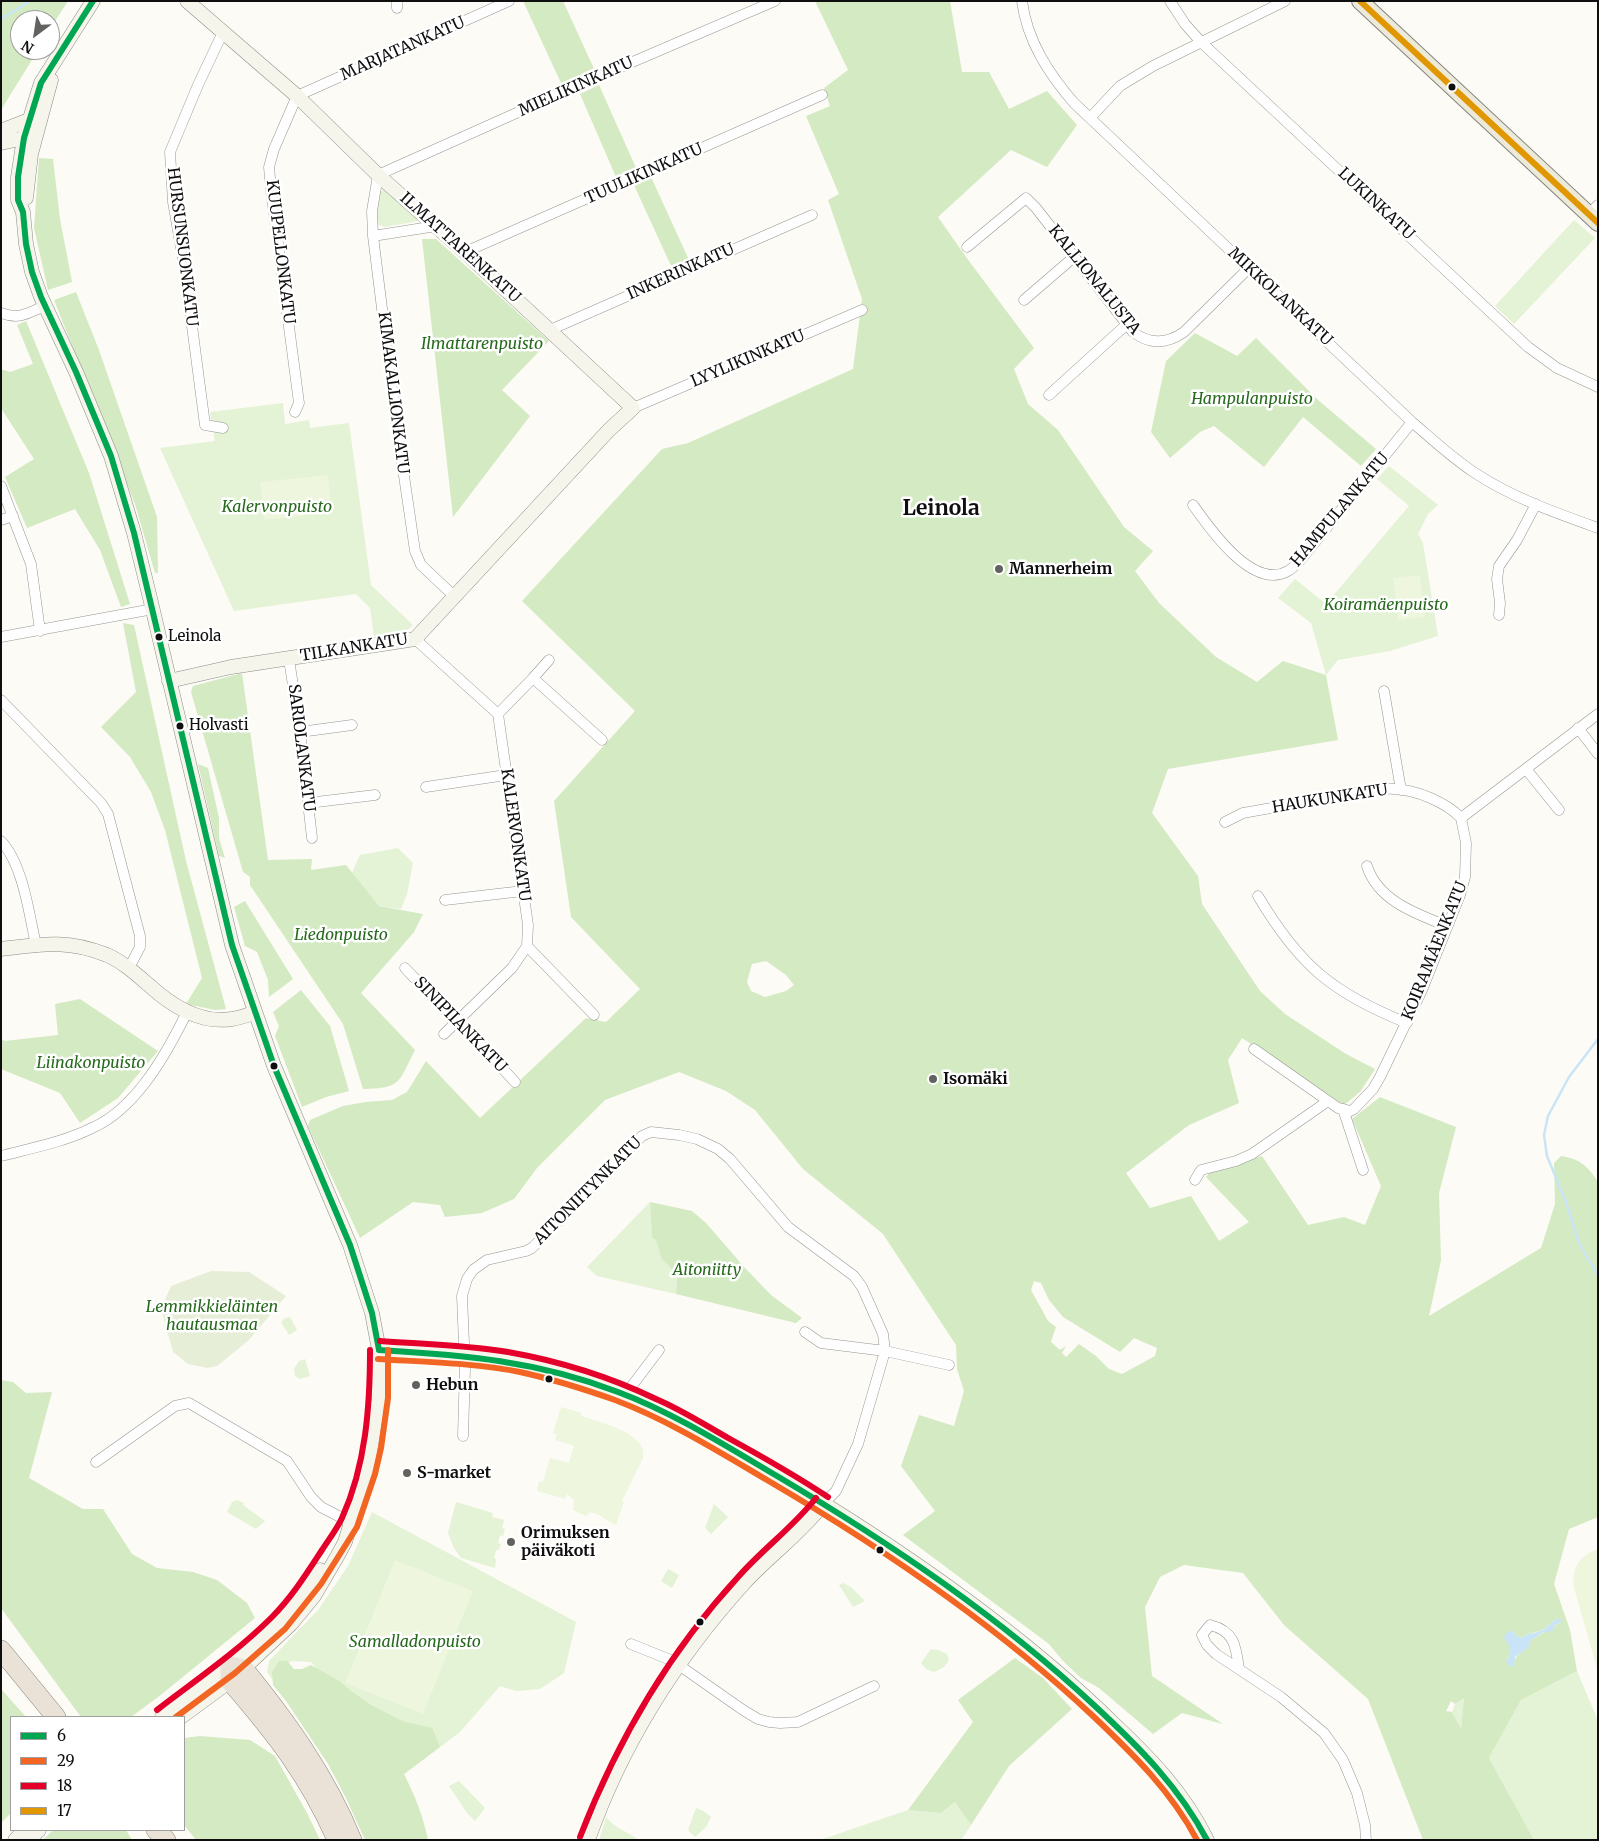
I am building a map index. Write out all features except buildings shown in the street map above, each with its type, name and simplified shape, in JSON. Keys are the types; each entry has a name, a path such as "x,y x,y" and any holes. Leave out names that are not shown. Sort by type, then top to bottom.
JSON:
{"highway":[{"path":"1,1650 55,1716"},
{"path":"234,1672 264,1719 302,1772 337,1840"},
{"path":"234,1672 292,1732 329,1789 352,1840"},
{"path":"157,1831 166,1840"}],"main road":[{"path":"92,1 54,65 34,121 18,177 18,200 23,212 26,244 32,272 45,306 76,372 111,456 134,533 232,945 254,1013 274,1066 350,1245 372,1313 379,1350 379,1397 372,1446 364,1481 350,1522 314,1579 296,1603 259,1640 234,1672 182,1716"},
{"name":"ILMATTARENKATU","path":"187,1 297,96 378,174 466,252 634,408"},
{"path":"1360,1 1595,214"},
{"path":"1,131 34,121"},
{"path":"1,143 29,139"},
{"name":"TILKANKATU","path":"169,681 212,671 415,639 609,430 634,408"},
{"path":"1,949 60,944 79,946 109,956 129,968 163,999 187,1012 221,1020 254,1013"},
{"path":"379,1350 465,1356 525,1365 606,1388 642,1402 684,1423 774,1473 865,1529 934,1576 1065,1678 1169,1779 1197,1820 1207,1840"},
{"path":"588,1840 608,1787 660,1692 706,1627 746,1580 805,1524 823,1504"},
{"path":"164,1716 234,1672"},
{"path":"15,1840 24,1831"},
{"path":"29,1840 38,1831"}],"street":[{"name":"MARJATANKATU","path":"297,96 509,1"},
{"name":"MIELIKINKATU","path":"378,174 775,1"},
{"name":"MIKKOLANKATU","path":"1022,1 1030,33 1049,71 1074,103 1412,422 1473,472 1503,489 1536,504 1598,528"},
{"name":"LUKINKATU","path":"1170,1 1185,24 1201,42 1528,347 1557,368 1598,387"},
{"path":"1090,118 1120,86 1153,66 1285,1"},
{"name":"HURSUNSUONKATU","path":"223,428 204,425 184,265 173,202 170,152 198,85 224,32"},
{"name":"TUULIKINKATU","path":"466,252 822,95"},
{"name":"KUUPELLONKATU","path":"295,412 299,403 270,190 269,167 274,149 297,96"},
{"name":"KIMAKALLIONKATU","path":"378,174 372,211 373,236 414,551 421,565 454,596"},
{"name":"KALLIONALUSTA","path":"968,247 1026,198 1036,208 1126,324 1142,339 1152,342 1174,339 1184,332 1249,268"},
{"name":"INKERINKATU","path":"550,330 812,215"},
{"path":"373,236 436,226"},
{"path":"1024,300 1074,257"},
{"path":"1,313 13,317 20,316 45,306"},
{"name":"LYYLIKINKATU","path":"634,408 862,310"},
{"path":"1049,395 1126,324"},
{"name":"HAMPULANKATU","path":"1193,505 1212,531 1254,570 1278,575 1290,571 1412,422"},
{"path":"1,486 31,564 40,631"},
{"path":"1499,615 1500,603 1497,579 1499,566 1517,540 1536,504"},
{"path":"1,520 13,516"},
{"path":"1,638 153,609"},
{"path":"415,639 498,714 549,660"},
{"name":"SARIOLANKATU","path":"289,658 300,732 312,838"},
{"path":"533,678 602,740"},
{"path":"1384,691 1401,790"},
{"path":"1,700 101,804 108,814 140,936 140,947 129,968"},
{"name":"KALERVONKATU","path":"498,714 528,925 527,946"},
{"path":"1461,818 1598,714"},
{"path":"300,732 352,725"},
{"path":"1578,728 1598,754"},
{"path":"1526,769 1559,810"},
{"path":"426,788 506,775"},
{"name":"HAUKUNKATU","path":"1225,822 1243,813 1377,789 1401,790 1430,798 1461,818"},
{"path":"308,803 375,795"},
{"name":"KOIRAMÄENKATU","path":"1343,1109 1354,1109 1380,1077 1407,1024 1460,895 1465,877 1466,843 1461,818"},
{"path":"1,841 7,847 14,860 24,890 36,945"},
{"path":"1367,866 1380,888 1396,902 1413,912 1447,926"},
{"path":"445,900 523,890"},
{"path":"1258,896 1289,943 1312,968 1349,996 1378,1012 1407,1024"},
{"path":"444,1034 512,968 527,946 594,1015"},
{"name":"SINIPIIANKATU","path":"405,968 515,1082"},
{"path":"1,1156 53,1143 94,1128 123,1108 141,1088 164,1054 187,1012"},
{"path":"1254,1049 1338,1108 1343,1109 1363,1170"},
{"path":"1195,1180 1201,1170 1236,1161 1252,1154 1328,1101"},
{"name":"AITONIITYNKATU","path":"462,1436 465,1356 462,1296 467,1279 473,1270 487,1260 532,1248 638,1139 651,1132 697,1139 718,1149 730,1159 788,1227 854,1276 862,1287 883,1334 885,1351 858,1444 836,1491 823,1504"},
{"path":"806,1332 821,1343 885,1351 949,1365"},
{"path":"627,1396 631,1387 659,1350"},
{"path":"96,1462 175,1406 189,1402 287,1461 311,1497 321,1507 350,1522"},
{"path":"631,1644 679,1665 743,1710 758,1718 780,1723 798,1722 874,1686"},
{"path":"1239,1669 1281,1697 1324,1733 1343,1760 1357,1793 1365,1825 1366,1840"}],"green space":[{"path":"1,1 68,1 60,13 60,10 10,10 10,60 32,60 1,110"},
{"path":"523,1 563,1 595,71 562,85"},
{"path":"815,1 950,1 962,72 989,72 1009,109 1047,91 1077,125 1047,167 1011,150 938,217 1034,348 1014,369 1028,404 1058,430 1124,527 1153,551 1135,571 1159,603 1216,657 1257,682 1283,661 1326,675 1338,740 1168,769 1152,813 1198,876 1202,904 1260,991 1285,1014 1346,1054 1375,1069 1360,1092 1344,1105 1242,1038 1228,1060 1239,1103 1189,1125 1126,1173 1150,1208 1191,1196 1219,1241 1249,1222 1206,1177 1210,1172 1262,1156 1308,1225 1344,1217 1365,1225 1381,1186 1352,1119 1380,1097 1456,1127 1439,1193 1441,1260 1429,1316 1541,1248 1555,1204 1554,1163 1561,1156 1583,1164 1598,1182 1598,1517 1569,1529 1554,1584 1570,1630 1577,1671 1521,1700 1489,1758 1534,1840 1423,1840 1368,1699 1284,1625 1243,1573 1184,1565 1160,1577 1145,1607 1152,1676 1223,1724 1182,1713 1153,1734 1099,1688 1081,1678 1049,1644 903,1535 935,1511 901,1466 919,1415 954,1426 964,1391 957,1369 956,1345 883,1234 803,1169 755,1110 726,1091 679,1072 605,1100 537,1168 514,1199 482,1213 445,1217 440,1205 413,1202 360,1238 308,1126 310,1120 343,1106 392,1100 407,1092 426,1061 480,1118 586,1018 606,1022 640,989 571,917 554,801 635,711 522,601 662,449 688,443 853,369 862,299 828,200 839,194 806,116 830,106 824,88 848,70","holes":["766,961 786,975 794,985 786,991 765,997 751,991 747,982 752,964","1034,1281 1041,1283 1049,1300 1063,1317 1120,1352 1134,1338 1157,1348 1155,1356 1122,1374 1109,1369 1096,1356 1079,1344 1066,1357 1062,1353 1066,1346 1060,1350 1051,1342 1056,1327 1048,1321 1031,1290","1556,1619 1561,1622 1531,1640 1514,1661 1506,1662 1510,1655 1510,1630 1520,1638 1546,1627","1464,1698 1461,1729 1452,1712 1446,1711 1451,1701 1455,1704"]},
{"path":"599,85 636,168 616,177 580,94"},
{"path":"39,158 53,159 60,219 72,282 48,290 34,228"},
{"path":"651,177 689,260 672,268 634,185"},
{"path":"388,189 416,214 418,221 385,227 376,224 380,194 382,190"},
{"path":"1574,220 1595,238 1514,324 1495,306"},
{"name":"Ilmattarenpuisto","path":"422,239 436,239 549,341 502,390 530,416 453,517"},
{"path":"76,292 99,350 157,517 158,573 155,573 135,504 54,300"},
{"path":"26,321 89,473 130,604 121,607 100,550 75,509 27,528 5,477 34,459 1,408 1,369 10,372 33,364 17,325"},
{"name":"Hampulanpuisto","path":"1195,333 1237,356 1256,338 1318,400 1376,449 1361,466 1303,417 1264,467 1214,426 1200,432 1170,458 1151,432 1166,361"},
{"name":"Kalervonpuisto","path":"283,403 285,424 309,420 310,428 349,423 371,585 413,625 403,634 374,637 370,608 356,594 234,611 160,448 215,441 210,412"},
{"name":"Koiramäenpuisto","path":"1389,466 1438,505 1428,514 1418,534 1423,543 1438,636 1390,651 1338,660 1326,675 1311,623 1278,598 1295,579 1326,604 1409,506 1377,479"},
{"path":"328,475 332,512 264,520 260,482"},
{"path":"1420,575 1425,617 1398,620 1393,578"},
{"path":"123,623 134,625 186,861 226,1009 215,1010 186,1004 202,978 165,830 151,792 130,757 101,727 136,692"},
{"name":"Liedonpuisto","path":"242,673 268,860 312,859 311,870 346,865 379,906 423,914 414,932 361,993 415,1050 401,1077 392,1085 363,1089 343,1024 250,885 250,877 243,872 191,692 193,686"},
{"path":"198,764 208,768 219,818 219,838 225,858 219,856"},
{"path":"398,848 413,863 407,894 401,909 379,906 352,873 360,855"},
{"path":"245,901 293,979 269,997 268,980 257,952 245,946 234,907"},
{"path":"301,990 330,1026 349,1091 326,1097 302,1107 275,1036 279,1026 273,1012"},
{"name":"Liinakonpuisto","path":"80,999 158,1051 118,1098 80,1123 60,1093 1,1069 1,1039 5,1041 58,1035 55,1004"},
{"path":"650,1202 652,1238 656,1240 661,1258 677,1275 676,1294 597,1276 587,1267"},
{"name":"Aitoniitty","path":"650,1202 692,1211 706,1223 771,1295 802,1318 796,1323 676,1294 677,1275 661,1258 656,1240 652,1238"},
{"name":"Lemmikkieläinten hautausmaa","path":"211,1271 249,1272 286,1296 249,1340 217,1366 207,1368 188,1364 173,1352 161,1309 171,1286"},
{"path":"290,1317 297,1330 289,1335 281,1322 285,1318"},
{"path":"305,1359 310,1376 300,1379 295,1376 294,1369 299,1361"},
{"path":"1,1380 13,1382 26,1393 52,1392 29,1478 83,1509 103,1509 132,1554 157,1568 193,1572 217,1580 247,1603 255,1618 132,1716 80,1716 1,1608"},
{"path":"561,1407 581,1413 581,1416 610,1425 631,1435 643,1449 643,1458 622,1501 624,1502 616,1525 594,1513 590,1512 586,1516 573,1510 574,1500 567,1494 565,1499 537,1491 539,1481 543,1482 550,1458 569,1463 574,1446 555,1440 557,1434 553,1433"},
{"path":"237,1500 244,1503 243,1505 265,1521 256,1529 227,1512 232,1502"},
{"path":"456,1502 493,1513 492,1517 504,1520 502,1528 505,1529 503,1536 500,1535 498,1543 501,1544 499,1550 496,1550 494,1558 496,1559 495,1568 461,1558 454,1548 448,1533"},
{"path":"714,1504 728,1517 711,1534 705,1528"},
{"name":"Samalladonpuisto","path":"372,1512 576,1622 564,1673 540,1689 516,1691 500,1686 460,1732 404,1774 311,1662 291,1661 272,1679 267,1672 269,1661 318,1610 348,1566"},
{"path":"1598,1549 1598,1672 1574,1588 1574,1574 1581,1559"},
{"path":"395,1560 473,1591 423,1714 345,1683"},
{"path":"668,1569 679,1575 672,1588 661,1581"},
{"path":"843,1583 851,1587 865,1601 853,1607 839,1585"},
{"path":"931,1649 947,1654 949,1660 944,1667 934,1672 926,1669 921,1663"},
{"path":"1015,1658 1043,1678 1072,1709 1009,1766 971,1825 955,1802 941,1813 908,1810 973,1722 958,1700"},
{"path":"279,1661 287,1661 294,1669 302,1669 311,1665 339,1681 371,1705 402,1721 432,1728 440,1747 404,1774 418,1806 428,1840 365,1840 328,1764 286,1701 273,1685 272,1672"},
{"path":"1577,1671 1598,1721 1598,1840 1534,1840 1489,1758 1521,1700"},
{"path":"1,1689 25,1716 10,1716 10,1814 1,1823"},
{"path":"1464,1698 1461,1730 1452,1712 1455,1704"},
{"path":"200,1736 250,1740 275,1756 320,1840 196,1840 185,1826 185,1738"},
{"path":"459,1781 485,1808 475,1821 467,1813 449,1786"},
{"path":"955,1802 971,1825 961,1840 820,1840 908,1810 941,1813"},
{"path":"696,1808 711,1817 706,1827 695,1837 688,1830"},
{"path":"606,1817 617,1827 639,1840 599,1840"},
{"path":"52,1831 127,1831 132,1840 43,1840"}],"water":[{"path":"1556,1619 1561,1619 1561,1622 1554,1626 1554,1631 1544,1632 1531,1640 1529,1647 1515,1657 1514,1666 1511,1667 1506,1662 1510,1656 1510,1650 1504,1638 1510,1630 1520,1638 1543,1630"}],"waterway":[{"path":"1,19 30,1"},
{"path":"1598,1039 1569,1077 1548,1116 1544,1135 1547,1156 1566,1202 1579,1243 1598,1276"}],"transit line":[{"name":"6","path":"93,1 41,83 24,138 18,177 18,200 23,212 26,244 32,272 41,297 76,372 111,456 134,533 232,945 274,1066 350,1245 372,1313 379,1350"},
{"name":"17","path":"1360,1 1598,223"},
{"name":"18","path":"380,1341 460,1346 508,1352 565,1365 602,1377 666,1403 828,1497"},
{"name":"18","path":"157,1710 231,1654 272,1617 299,1585 338,1526 357,1477 365,1435 370,1350"},
{"name":"6","path":"379,1350 471,1357 529,1366 559,1373 639,1400 739,1453 819,1501 902,1555 1022,1642 1096,1707 1143,1753 1184,1802 1207,1840"},
{"name":"29","path":"177,1716 235,1673 285,1629 321,1584 357,1527 375,1474 381,1448 388,1398 388,1350"},
{"name":"29","path":"378,1359 485,1367 520,1372 556,1381 635,1408 673,1426 730,1458 895,1560 937,1589 1017,1650 1056,1682 1137,1759 1175,1805 1197,1840"},
{"name":"18","path":"580,1837 628,1732 647,1699 690,1635 739,1576 798,1519 816,1498"}],"place":[{"name":"Mannerheim","path":"999,569"},
{"name":"Leinola","path":"159,637"},
{"name":"Holvasti","path":"180,726"},
{"name":"Isomäki","path":"933,1079"},
{"name":"Hebun","path":"416,1385"},
{"name":"S-market","path":"407,1473"},
{"name":"Orimuksen päiväkoti","path":"511,1542"}],"district":[{"name":"Leinola","path":"941,509"}]}
